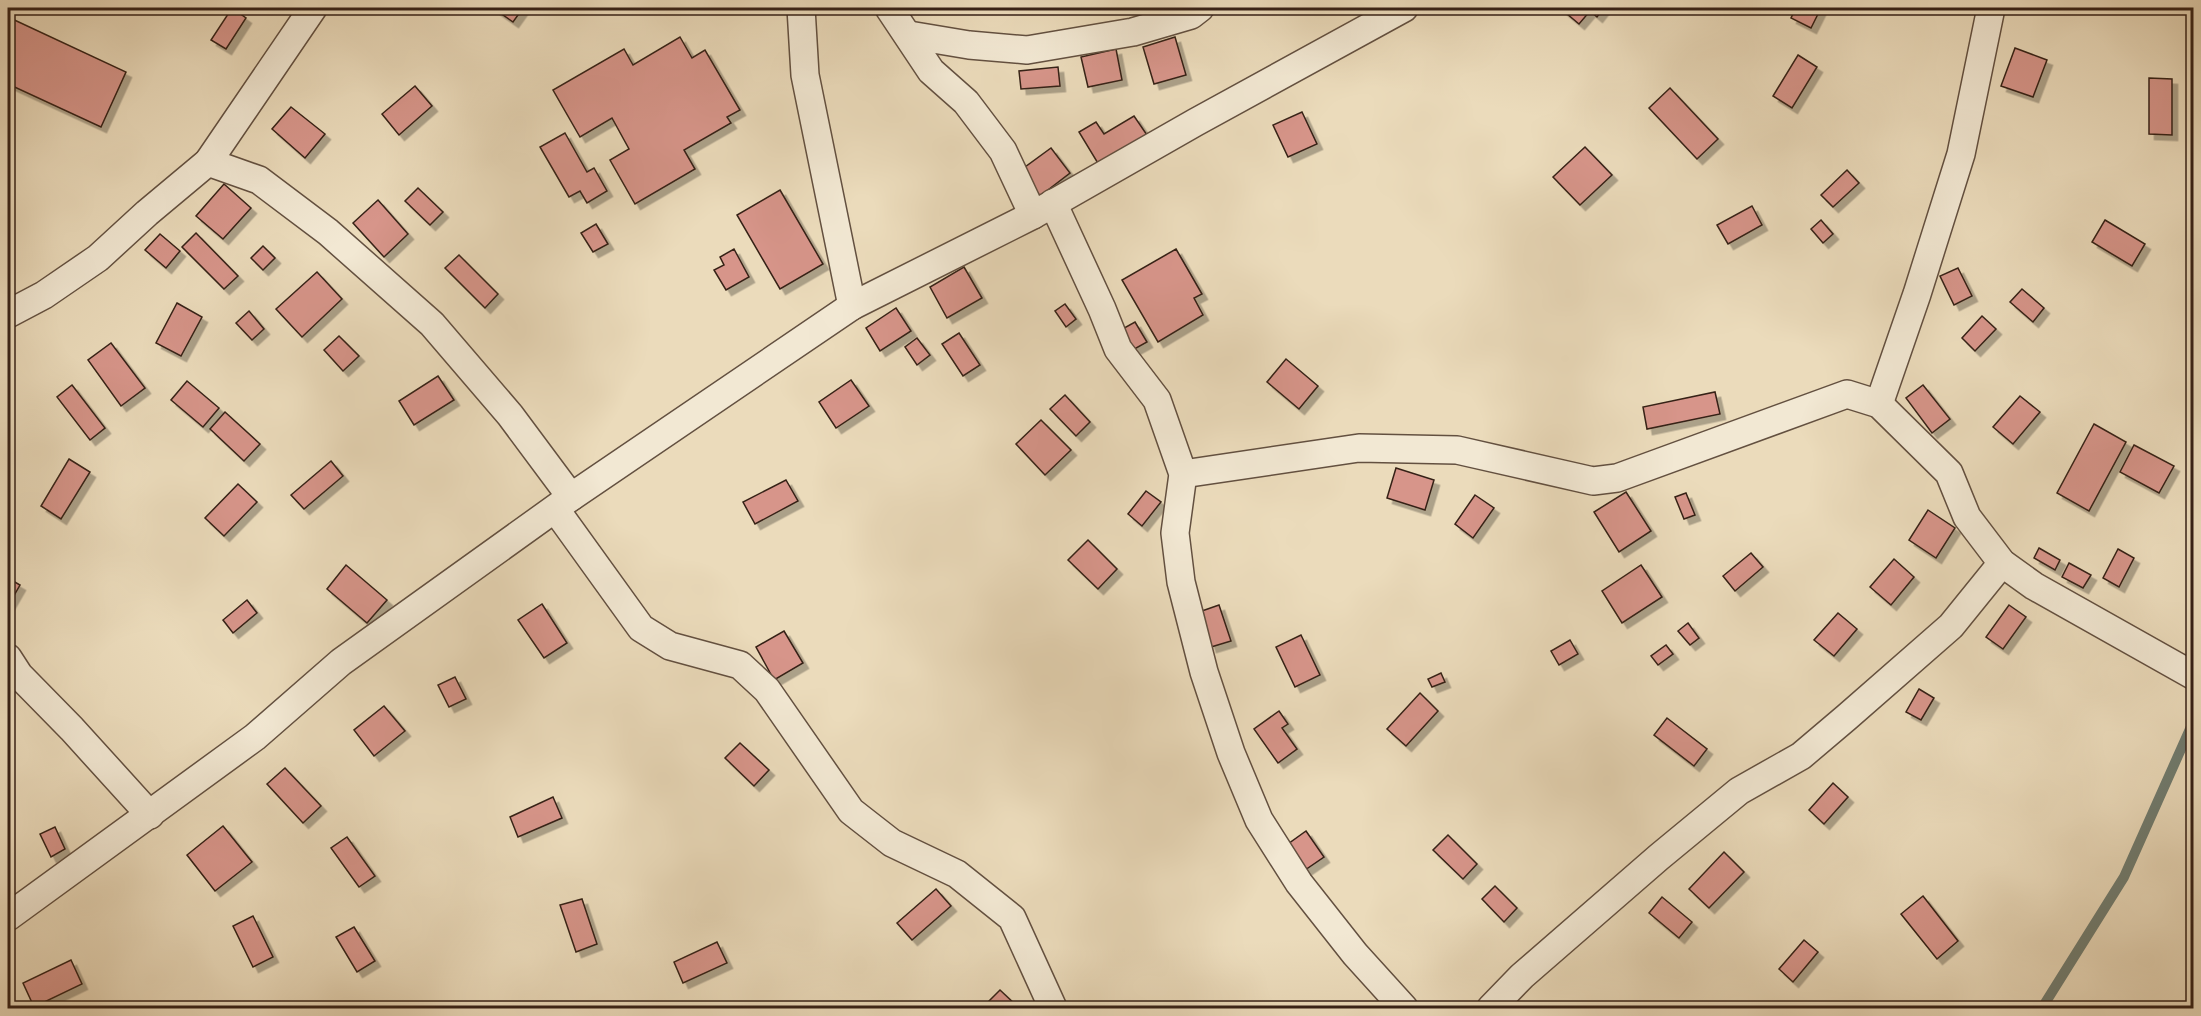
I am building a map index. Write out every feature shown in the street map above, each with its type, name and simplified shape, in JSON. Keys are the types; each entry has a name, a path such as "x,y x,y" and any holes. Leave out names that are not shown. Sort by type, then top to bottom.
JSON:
{"street":[{"path":"8,314 44,295 98,258 208,162 313,8"},
{"path":"801,8 805,75 852,306"},
{"path":"889,8 932,71 966,102 1004,151 1043,209 1102,309 1118,349 1156,400 1183,474 1175,533 1181,582 1204,672 1235,762 1259,820 1299,883 1355,954 1404,1008"},
{"path":"909,36 969,45 1027,50 1133,32 1191,15 1200,8"},
{"path":"8,917 255,737 341,662 487,556 852,306 1043,209 1206,116 1404,8"},
{"path":"1880,404 1917,294 1960,153 1991,8"},
{"path":"208,162 259,180 328,232 432,324 510,415 641,628 670,646 740,665 767,690 851,811 892,843 957,874 1012,918 1053,1008"},
{"path":"1183,474 1359,448 1456,450 1593,481 1617,478 1847,394 1880,404 1949,473 1966,517 2002,563 2034,586 2193,676"},
{"path":"1491,1008 1522,976 1739,791 1801,756 1847,717 1951,626 2002,563"},
{"path":"8,658 27,684 72,729 150,815"}],"building":[{"path":"232,8 246,18 226,49 211,40"},
{"path":"493,8 523,8 513,22"},
{"path":"1560,8 1604,8 1597,17 1590,11 1579,24"},
{"path":"1796,8 1821,8 1811,28 1791,18"},
{"path":"8,17 126,72 101,127 8,84"},
{"path":"680,37 692,58 705,50 740,110 727,117 731,123 684,150 695,169 635,204 610,160 629,149 612,118 580,137 553,90 624,49 633,65"},
{"path":"1175,37 1186,75 1154,84 1143,47"},
{"path":"2015,48 2047,60 2033,97 2001,86"},
{"path":"1116,49 1122,80 1088,87 1081,57"},
{"path":"1798,55 1817,67 1792,108 1773,96"},
{"path":"1058,67 1060,86 1021,89 1019,71"},
{"path":"2149,78 2172,79 2172,135 2149,134"},
{"path":"415,86 432,106 399,135 382,114"},
{"path":"1670,88 1718,139 1697,159 1649,108"},
{"path":"291,107 325,134 305,158 272,129"},
{"path":"1302,112 1317,144 1288,157 1273,125"},
{"path":"1134,116 1147,135 1099,165 1079,132 1096,122 1104,134"},
{"path":"565,133 587,172 594,168 607,191 587,203 580,191 569,197 540,147"},
{"path":"1585,147 1612,175 1580,205 1553,177"},
{"path":"1051,148 1070,173 1040,196 1021,170"},
{"path":"1847,170 1859,183 1833,207 1821,195"},
{"path":"224,184 251,208 223,239 196,216"},
{"path":"418,188 443,212 430,225 405,201"},
{"path":"780,190 823,264 780,289 737,215"},
{"path":"378,200 408,234 384,257 353,223"},
{"path":"1752,206 1762,225 1728,244 1717,225"},
{"path":"1821,220 1833,234 1823,243 1811,229"},
{"path":"2105,220 2145,244 2132,266 2092,242"},
{"path":"596,224 608,244 593,252 581,233"},
{"path":"196,233 238,276 224,289 182,247"},
{"path":"160,234 180,251 166,268 145,250"},
{"path":"263,246 275,258 263,270 251,258"},
{"path":"734,249 749,277 726,290 714,270 724,265 720,257"},
{"path":"1176,249 1202,294 1194,298 1203,315 1158,342 1122,280"},
{"path":"459,255 498,294 485,308 445,268"},
{"path":"964,267 982,298 947,318 930,287"},
{"path":"1958,268 1972,296 1954,305 1940,276"},
{"path":"317,272 342,299 302,337 276,309"},
{"path":"2022,289 2044,308 2033,322 2010,302"},
{"path":"177,303 202,317 181,356 156,343"},
{"path":"1065,304 1076,319 1066,327 1055,311"},
{"path":"896,308 911,331 880,351 866,328"},
{"path":"249,311 264,329 252,340 236,323"},
{"path":"1982,316 1996,329 1975,351 1962,338"},
{"path":"1135,322 1147,342 1129,352 1117,332"},
{"path":"959,333 980,365 963,376 942,344"},
{"path":"339,336 359,356 343,371 324,350"},
{"path":"917,338 930,355 917,365 905,347"},
{"path":"111,343 145,388 121,406 88,360"},
{"path":"1286,359 1318,386 1299,409 1267,382"},
{"path":"438,376 454,400 414,425 399,401"},
{"path":"851,380 869,406 836,428 819,402"},
{"path":"187,381 219,408 203,427 171,400"},
{"path":"72,385 105,428 90,440 57,397"},
{"path":"1923,385 1950,419 1932,433 1906,398"},
{"path":"1715,392 1720,414 1647,429 1643,407"},
{"path":"1065,395 1090,422 1076,436 1050,409"},
{"path":"2020,396 2040,412 2013,444 1993,427"},
{"path":"225,412 260,444 244,461 210,429"},
{"path":"1041,420 1071,450 1045,475 1016,444"},
{"path":"2094,424 2126,442 2089,511 2057,493"},
{"path":"2134,445 2174,466 2159,493 2120,472"},
{"path":"69,459 90,472 61,519 41,506"},
{"path":"331,461 343,476 304,509 291,495"},
{"path":"1396,468 1434,480 1425,510 1387,498"},
{"path":"786,480 798,501 755,524 743,502"},
{"path":"238,484 257,502 224,536 205,518"},
{"path":"1146,491 1161,502 1142,526 1128,514"},
{"path":"1626,492 1651,531 1619,552 1594,512"},
{"path":"1686,493 1695,515 1684,519 1675,497"},
{"path":"1475,495 1494,508 1473,538 1455,524"},
{"path":"1928,510 1955,528 1936,558 1909,540"},
{"path":"1088,540 1117,569 1098,589 1068,560"},
{"path":"2039,548 2060,560 2055,570 2034,558"},
{"path":"2118,549 2134,558 2119,587 2103,578"},
{"path":"1751,553 1763,567 1735,591 1723,576"},
{"path":"1894,559 1914,577 1891,605 1870,587"},
{"path":"2069,563 2091,575 2083,588 2062,577"},
{"path":"346,565 387,600 367,623 327,589"},
{"path":"1641,565 1662,597 1622,623 1602,591"},
{"path":"8,578 20,585 8,606"},
{"path":"247,600 257,613 233,633 223,620"},
{"path":"542,604 567,643 544,658 518,620"},
{"path":"1219,605 1231,641 1211,647 1199,612"},
{"path":"2009,605 2026,617 2003,649 1986,637"},
{"path":"1838,613 1857,629 1834,656 1814,640"},
{"path":"1688,623 1699,638 1690,645 1678,631"},
{"path":"784,631 803,663 774,680 756,647"},
{"path":"1301,635 1320,675 1295,687 1276,647"},
{"path":"1570,640 1578,654 1559,665 1551,651"},
{"path":"1666,645 1673,654 1658,665 1651,656"},
{"path":"1441,673 1445,682 1432,687 1428,679"},
{"path":"455,677 466,699 449,707 438,685"},
{"path":"1919,689 1934,698 1921,720 1906,712"},
{"path":"1420,693 1438,711 1406,746 1387,729"},
{"path":"384,706 405,731 374,756 354,730"},
{"path":"1279,711 1288,724 1282,728 1297,749 1278,763 1254,729"},
{"path":"1667,718 1707,749 1694,766 1654,735"},
{"path":"740,743 769,770 754,786 725,758"},
{"path":"285,768 321,806 303,823 267,784"},
{"path":"1833,783 1848,797 1824,824 1809,810"},
{"path":"553,797 562,818 518,837 510,817"},
{"path":"223,826 252,862 215,891 187,855"},
{"path":"55,827 65,849 51,857 40,834"},
{"path":"1306,831 1324,857 1305,870 1288,844"},
{"path":"1448,835 1477,864 1463,879 1433,850"},
{"path":"347,837 375,876 359,887 331,848"},
{"path":"1724,852 1744,872 1709,908 1689,889"},
{"path":"1495,886 1517,908 1504,922 1482,899"},
{"path":"936,889 951,906 912,940 897,923"},
{"path":"1923,896 1958,941 1937,959 1901,914"},
{"path":"1662,897 1692,922 1679,938 1649,913"},
{"path":"582,899 597,944 576,952 560,905"},
{"path":"253,916 273,957 253,967 233,926"},
{"path":"354,927 375,961 357,972 336,937"},
{"path":"1804,940 1818,952 1793,982 1779,969"},
{"path":"717,942 727,963 683,983 674,962"},
{"path":"71,960 82,984 34,1007 23,983"},
{"path":"1000,990 1019,1008 982,1008"}],"waterway":[{"path":"2042,1008 2124,877 2194,720"}]}
